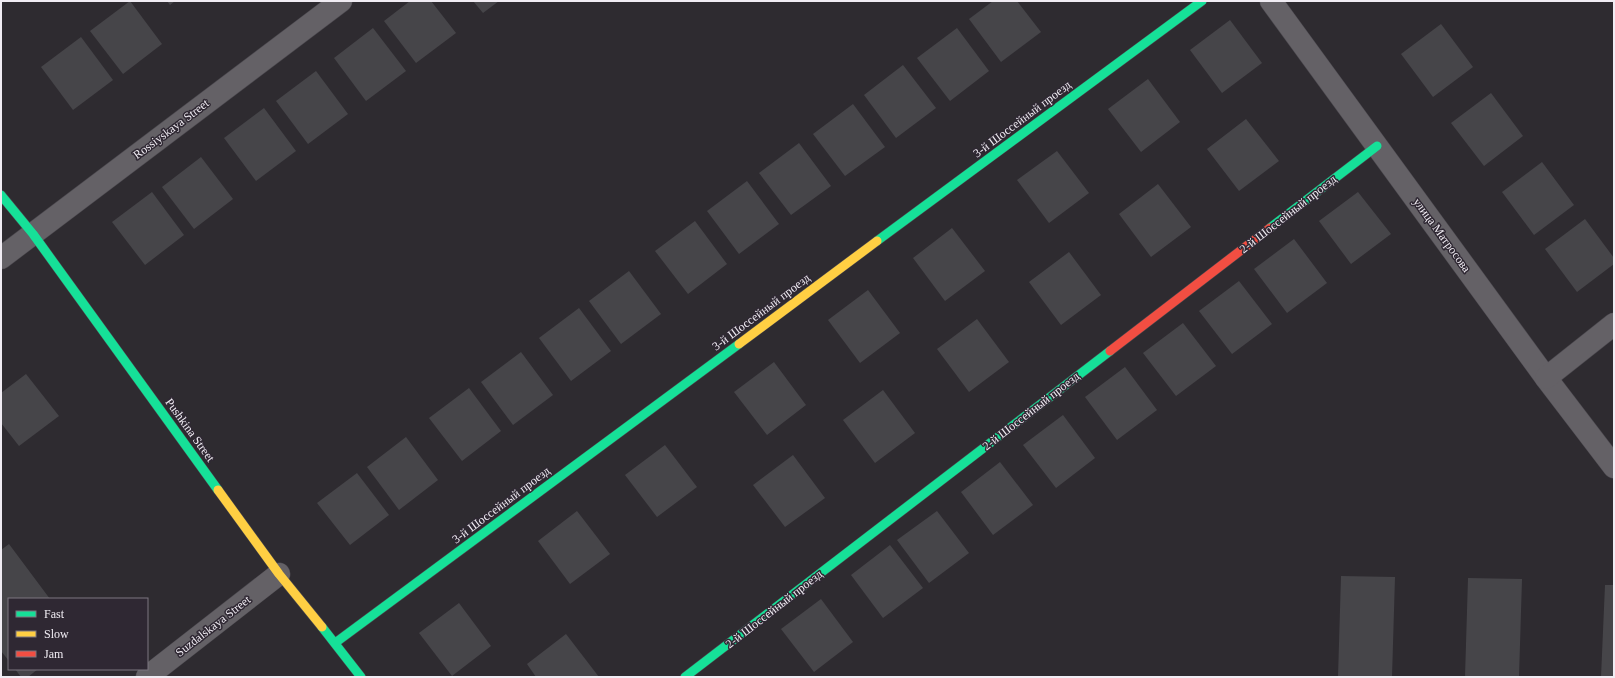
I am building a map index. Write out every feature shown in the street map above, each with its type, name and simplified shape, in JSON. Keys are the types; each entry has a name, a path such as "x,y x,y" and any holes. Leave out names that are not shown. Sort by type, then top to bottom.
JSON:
{"street":[{"name":"Rossiyskaya Street","path":"1,258 341,1"},
{"name":"3-й Шоссейный проезд","path":"335,643 1202,1"},
{"name":"улица Матросова","path":"1271,1 1546,378 1614,467"},
{"name":"2-й Шоссейный проезд","path":"685,677 1377,146"},
{"name":"Pushkina Street","path":"1,195 33,234 279,574 361,677"},
{"path":"1546,378 1614,324"},
{"name":"Suzdalskaya Street","path":"147,677 279,574"}],"building":[{"path":"130,1 162,44 123,74 90,31"},
{"path":"167,1 175,1 170,5"},
{"path":"410,1 431,1 456,33 416,63 384,21"},
{"path":"473,1 499,1 483,13"},
{"path":"993,1 1017,1 1041,32 1001,62 969,19"},
{"path":"1230,20 1262,63 1222,93 1190,50"},
{"path":"1441,24 1473,67 1433,97 1401,54"},
{"path":"373,28 406,71 366,101 334,58"},
{"path":"957,28 989,71 950,101 917,58"},
{"path":"81,37 113,80 73,110 41,67"},
{"path":"903,65 936,108 896,138 864,95"},
{"path":"316,71 348,114 308,144 276,101"},
{"path":"1148,79 1180,122 1141,152 1108,109"},
{"path":"1491,93 1523,136 1484,166 1451,123"},
{"path":"853,104 885,147 845,176 813,134"},
{"path":"264,108 296,151 256,181 224,138"},
{"path":"1246,119 1279,161 1239,191 1207,149"},
{"path":"799,143 831,186 791,215 759,173"},
{"path":"1057,151 1089,193 1049,223 1017,180"},
{"path":"201,157 233,199 194,229 162,187"},
{"path":"1542,162 1574,205 1534,235 1502,192"},
{"path":"747,181 779,224 739,254 707,211"},
{"path":"1158,184 1191,227 1151,257 1119,214"},
{"path":"152,192 184,235 145,265 112,222"},
{"path":"1358,192 1391,234 1351,264 1319,221"},
{"path":"1585,219 1614,258 1614,264 1577,292 1545,249"},
{"path":"695,221 727,264 688,294 655,251"},
{"path":"952,228 985,271 945,301 913,258"},
{"path":"1294,239 1327,283 1287,313 1254,269"},
{"path":"1069,252 1101,295 1061,325 1029,282"},
{"path":"629,271 661,314 621,344 589,301"},
{"path":"1239,281 1272,324 1232,354 1199,311"},
{"path":"868,290 900,333 860,363 828,320"},
{"path":"579,308 611,351 571,381 539,338"},
{"path":"977,319 1009,362 969,392 937,349"},
{"path":"1183,323 1216,366 1176,396 1143,353"},
{"path":"521,352 553,395 513,425 481,382"},
{"path":"774,362 806,405 767,435 734,392"},
{"path":"1125,367 1157,410 1117,440 1085,397"},
{"path":"26,374 59,416 19,446 1,423 1,393"},
{"path":"469,388 501,431 462,461 429,418"},
{"path":"883,390 915,433 875,463 843,420"},
{"path":"1063,415 1095,458 1056,488 1023,445"},
{"path":"406,437 438,480 399,510 367,467"},
{"path":"665,445 697,487 657,517 625,475"},
{"path":"793,455 825,498 785,527 753,485"},
{"path":"1000,462 1033,505 993,535 961,492"},
{"path":"357,473 389,515 350,545 317,503"},
{"path":"577,511 610,554 570,584 538,541"},
{"path":"937,511 969,553 929,583 897,540"},
{"path":"9,544 49,598 8,598 8,660 1,651 1,550"},
{"path":"890,545 923,588 883,618 851,575"},
{"path":"1341,576 1395,577 1392,677 1338,677"},
{"path":"1468,578 1522,579 1519,677 1465,677"},
{"path":"1605,585 1614,585 1614,677 1601,677"},
{"path":"821,599 853,642 814,672 781,629"},
{"path":"459,603 491,646 452,676 419,633"},
{"path":"566,634 599,677 536,677 527,664"},
{"path":"16,670 37,670 28,677 21,677"}],"traffic: fast":[{"path":"877,241 1202,1"},
{"path":"1270,228 1377,146"},
{"path":"1,195 33,234 218,490"},
{"path":"335,643 739,344"},
{"path":"685,677 1110,351"},
{"path":"322,627 361,677"}],"traffic: slow":[{"path":"739,344 877,241"},
{"path":"218,490 279,574 322,627"}],"traffic: jam":[{"path":"1110,351 1270,228"}]}
